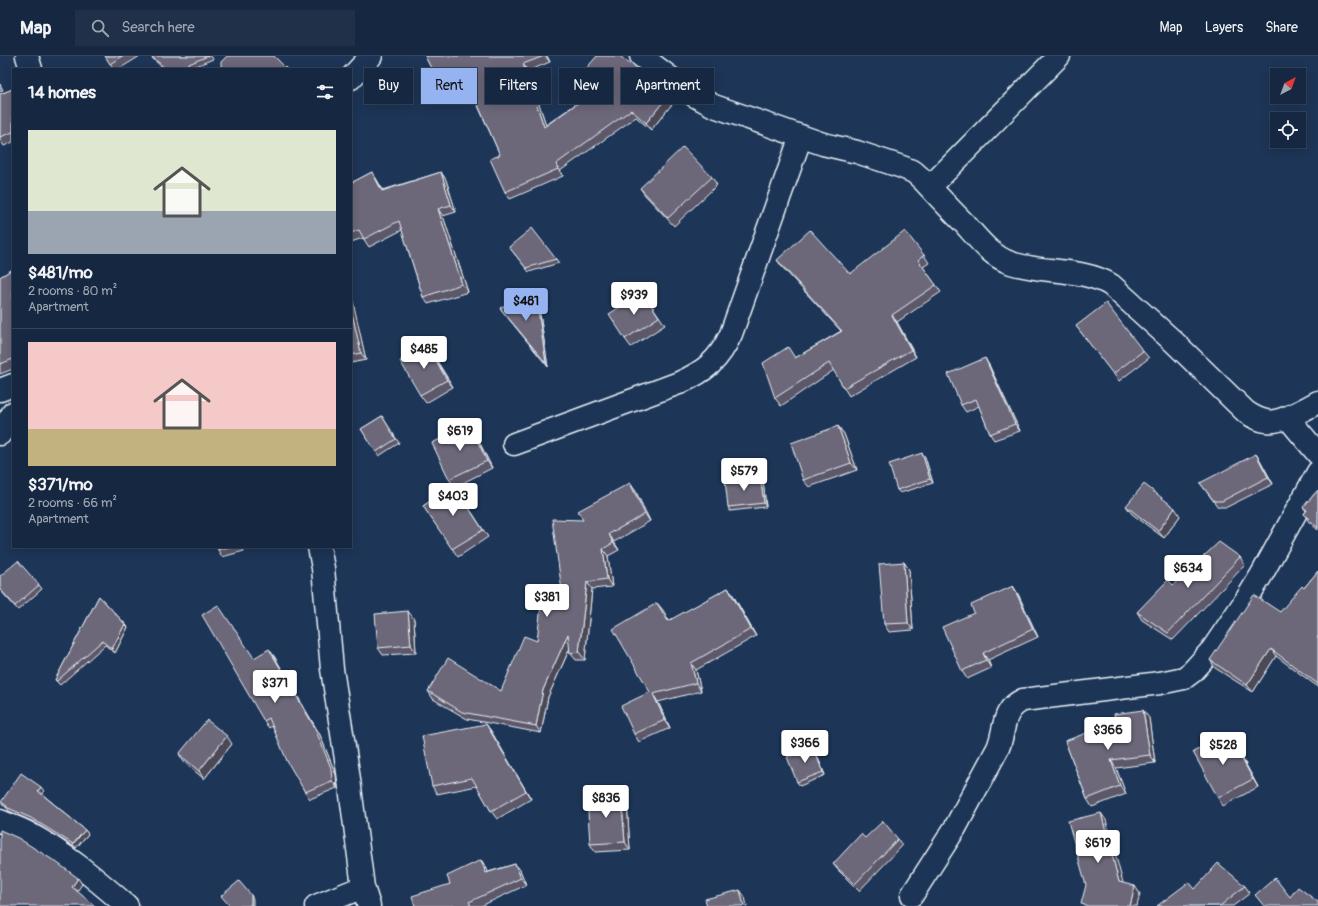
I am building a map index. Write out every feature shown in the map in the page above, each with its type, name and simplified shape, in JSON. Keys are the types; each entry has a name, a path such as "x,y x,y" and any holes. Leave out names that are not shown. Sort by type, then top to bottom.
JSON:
{"street":[{"path":"27,56 31,68"},
{"path":"352,77 371,56"},
{"path":"641,56 695,96 714,106 823,144 857,152 914,172 986,247 998,257 1025,267 1083,275 1103,280 1111,285 1174,342 1246,412 1256,418 1266,422 1276,421 1318,402"},
{"path":"930,187 1059,56"},
{"path":"514,444 680,383 694,377 718,358 731,334 801,136"},
{"path":"0,390 12,385"},
{"path":"0,434 12,415"},
{"path":"1287,417 1318,454"},
{"path":"912,895 955,828 998,748 1004,722 1011,708 1023,700 1160,683 1184,678 1192,672 1212,650 1248,597 1318,472"},
{"path":"316,906 366,896 332,670 324,568 319,548"},
{"path":"0,821 28,833 69,859 90,874 127,906"}],"building":[{"path":"105,56 122,56 110,64"},
{"path":"151,56 208,56 179,68 165,68"},
{"path":"227,56 274,56 286,68 221,68 221,62"},
{"path":"425,56 544,56 523,64 524,68 485,68 485,104 536,104 544,127 577,104 613,104 613,68 587,68 597,56 620,56 634,68 621,68 621,104 661,104 646,123 631,110 556,164 558,169 505,192 490,159 500,155 477,103 477,68 431,68"},
{"path":"12,89 12,132 0,137 0,94"},
{"path":"683,147 712,177 668,218 640,188"},
{"path":"372,172 382,191 441,172 451,205 438,209 462,284 423,297 399,221 364,239 359,230 352,233 352,182"},
{"path":"532,228 556,259 526,268 509,247"},
{"path":"810,230 850,274 905,231 924,255 918,260 936,285 892,315 911,350 844,388 829,363 775,398 763,363 788,347 795,358 842,331 777,260"},
{"path":"12,270 12,359 0,364 0,277"},
{"path":"643,292 659,317 625,339 609,314"},
{"path":"524,294 538,310 546,363 500,308"},
{"path":"1106,303 1143,351 1113,374 1076,326"},
{"path":"352,313 361,353 352,355"},
{"path":"427,345 447,380 420,395 400,361"},
{"path":"985,358 1015,424 990,434 976,399 961,405 948,374"},
{"path":"382,416 396,439 376,452 361,429"},
{"path":"470,425 487,461 449,479 432,443"},
{"path":"838,426 851,463 803,480 791,443"},
{"path":"922,453 930,479 897,490 889,464"},
{"path":"1256,454 1268,477 1222,501 1214,501 1200,483"},
{"path":"760,476 764,503 728,507 725,480"},
{"path":"630,483 645,514 609,534 613,543 603,549 607,579 587,582 579,652 570,653 568,634 543,690 536,726 462,712 428,691 448,658 501,691 524,636 537,641 542,596 563,598 552,519 583,520 578,511"},
{"path":"1144,484 1175,508 1158,531 1126,506"},
{"path":"454,485 483,530 452,549 423,506"},
{"path":"1318,490 1318,528 1304,514 1307,510 1303,507"},
{"path":"1219,542 1240,557 1168,633 1137,612 1168,580 1173,585"},
{"path":"18,561 39,585 15,606 0,589 0,576"},
{"path":"904,562 908,623 884,624 879,564"},
{"path":"1318,571 1318,684 1271,649 1247,685 1210,660 1254,595 1280,612 1302,586 1304,588"},
{"path":"1013,586 1033,629 983,653 986,660 962,671 942,627 974,613 971,605"},
{"path":"728,588 751,629 691,663 696,683 653,694 665,720 634,734 621,706 650,692 613,629 657,603 668,621"},
{"path":"99,596 125,624 112,649 102,641 57,681 55,680"},
{"path":"218,605 254,658 269,649 315,728 331,768 332,781 305,792 287,761 269,718 264,721 202,615"},
{"path":"408,611 411,645 378,648 375,614"},
{"path":"1143,710 1150,755 1111,760 1120,786 1087,799 1065,741 1116,722 1114,714"},
{"path":"207,720 227,736 199,771 179,754"},
{"path":"486,724 526,791 491,811 472,778 432,786 422,736"},
{"path":"1228,734 1253,779 1218,798 1193,752"},
{"path":"813,747 823,772 797,782 787,757"},
{"path":"21,773 41,787 38,791 85,830 73,844 31,818 6,807 7,806 1,802"},
{"path":"621,794 625,842 590,844 587,796"},
{"path":"1101,813 1119,882 1135,886 1130,906 1088,906 1081,904 1086,885 1068,821"},
{"path":"883,821 898,839 855,884 833,864 861,834 865,838"},
{"path":"0,830 18,838 78,878 72,887 95,906 0,906"},
{"path":"481,860 486,873 515,864 521,878 469,902 471,906 415,906 412,896 450,884 447,876"},
{"path":"1218,863 1245,886 1220,906 1157,906 1189,882 1195,889"},
{"path":"1275,878 1290,897 1298,887 1318,902 1318,906 1264,906 1255,895"},
{"path":"239,881 251,895 251,904 248,906 230,906 221,896"},
{"path":"740,890 744,906 707,906 705,899"}]}
